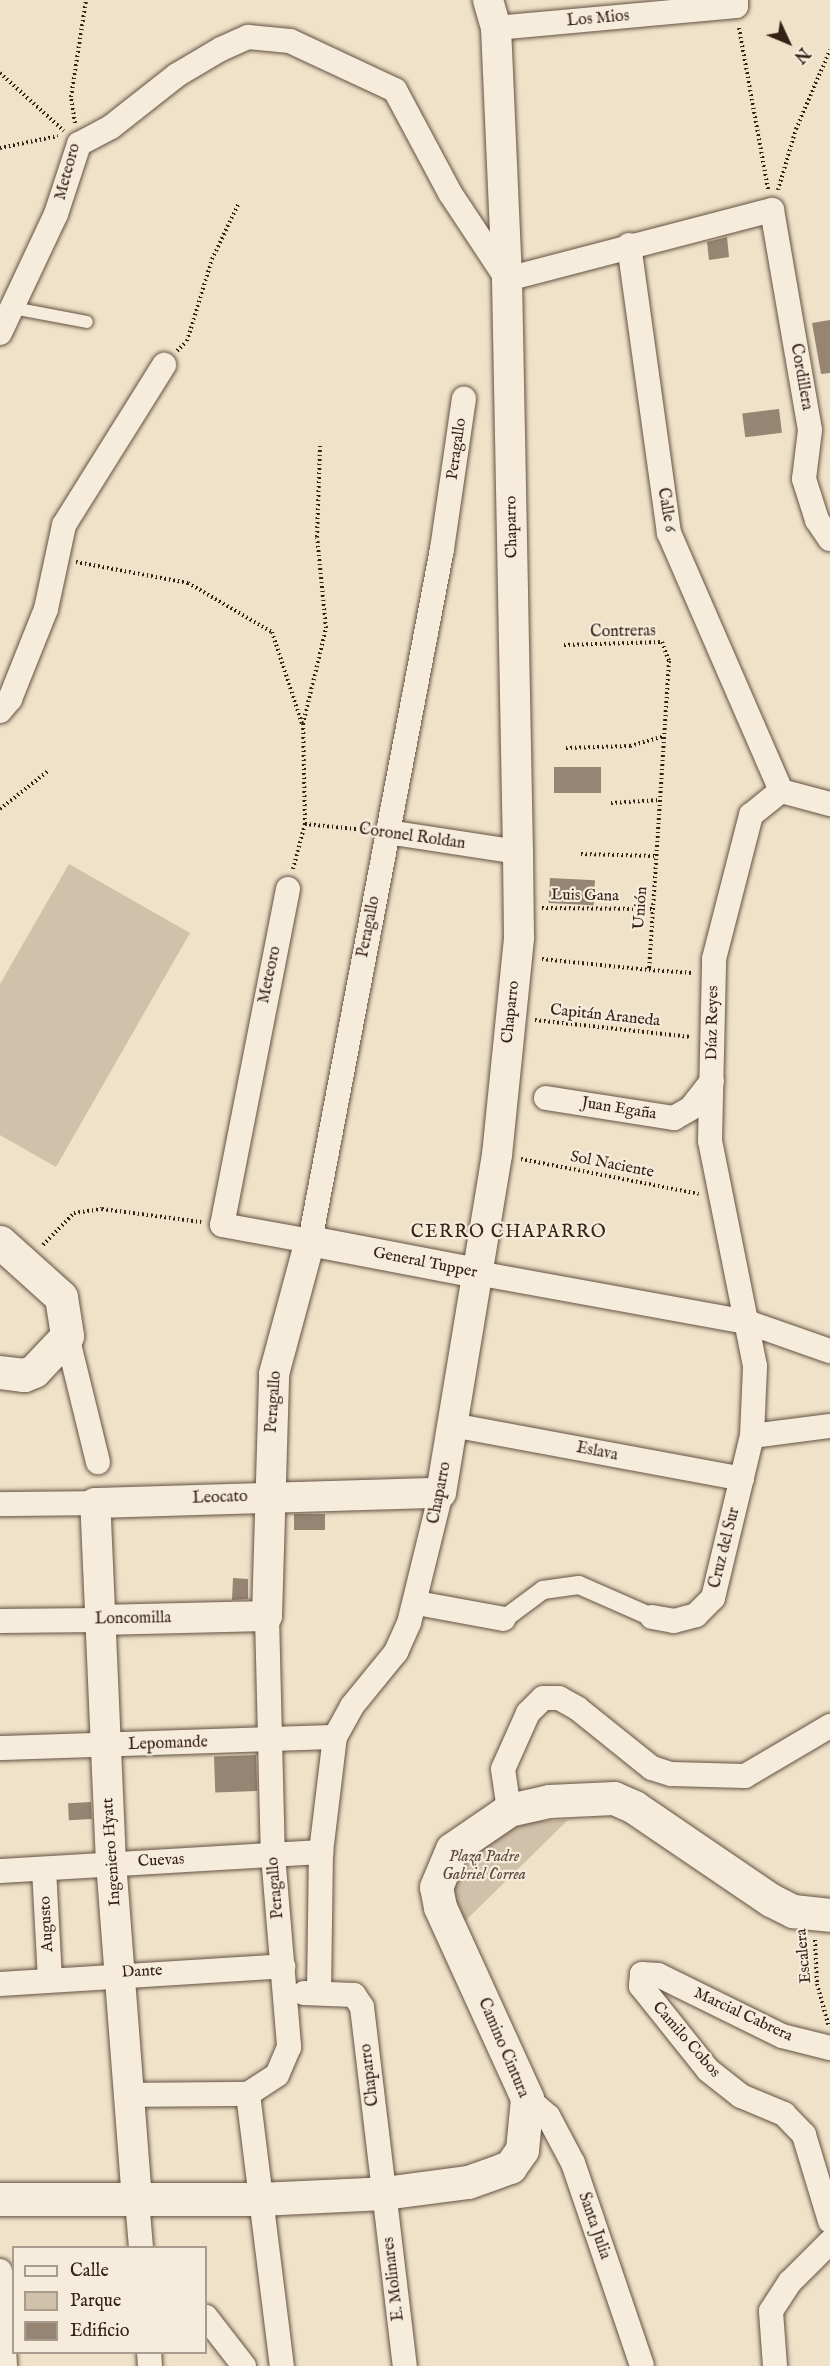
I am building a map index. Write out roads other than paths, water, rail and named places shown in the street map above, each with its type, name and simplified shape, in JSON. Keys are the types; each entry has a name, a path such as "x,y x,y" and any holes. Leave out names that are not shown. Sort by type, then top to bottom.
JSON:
{"main road":[{"path":"0,1242 61,1297 67,1336 34,1371 24,1375 0,1372"},
{"name":"Camino Cintura","path":"0,2199 259,2199 384,2193 468,2182 510,2167 524,2142 527,2098 440,1906 436,1887 452,1849 509,1810 549,1801 614,1798 771,1900 822,1915"}],"street":[{"name":"Chaparro","path":"319,1993 321,1852 335,1737 352,1706 396,1652 417,1603 441,1493 497,1155 516,957 518,852 507,279 496,28 488,0"},
{"name":"Los Mios","path":"496,28 736,3"},
{"name":"Meteoro","path":"0,333 56,214 73,139 111,127 177,75 221,49 249,37 290,41 395,90 450,193 507,279"},
{"name":"Cordillera","path":"629,245 772,210 810,430 804,479 808,500 830,539"},
{"path":"507,279 629,245"},
{"name":"Calle 6","path":"629,245 669,533 781,791"},
{"path":"0,711 10,699 46,609 64,525 164,365"},
{"name":"Peragallo","path":"248,2094 277,2075 288,2058 273,1855 269,1740 267,1616 274,1374 310,1241 442,549 464,399"},
{"path":"781,791 830,804"},
{"name":"Díaz Reyes","path":"747,1322 710,1141 714,959 752,815 764,800 781,791"},
{"name":"Coronel Roldan","path":"387,832 518,852"},
{"name":"Meteoro","path":"222,1225 288,889"},
{"name":"Juan Egaña","path":"546,1098 674,1118 691,1108 712,1081"},
{"name":"General Tupper","path":"222,1225 477,1274 747,1322 830,1351"},
{"name":"Cruz del Sur","path":"417,1603 504,1619 543,1590 579,1585 651,1617 674,1621 696,1615 713,1598 752,1436 755,1366 747,1322"},
{"path":"67,1336 98,1462"},
{"name":"Eslava","path":"452,1425 742,1479"},
{"path":"752,1436 830,1426"},
{"name":"Leocato","path":"0,1504 441,1493"},
{"name":"Ingeniero Hyatt","path":"95,1503 111,1863 122,1973 137,2200"},
{"name":"Loncomilla","path":"0,1621 267,1616"},
{"path":"509,1810 503,1769 528,1713 543,1698 559,1698 577,1708 652,1768 671,1774 745,1776 830,1726"},
{"name":"Lepomande","path":"0,1748 335,1737"},
{"name":"Cuevas","path":"0,1871 321,1852"},
{"name":"Augusto","path":"44,1869 50,1980"},
{"name":"Dante","path":"0,1984 122,1973 283,1966"},
{"name":"Camilo Cobos","path":"658,1975 642,1974 641,1986 708,2070 741,2096 784,2114 804,2135 830,2221"},
{"name":"Marcial Cabrera","path":"658,1975 782,2036 830,2048"},
{"name":"Chaparro","path":"285,1994 354,1995 362,2007 384,2193"},
{"path":"129,2096 248,2094 259,2199 282,2366"},
{"name":"Santa Julia","path":"527,2098 548,2116 573,2163 642,2366"},
{"name":"E. Molinares","path":"384,2193 405,2366"},
{"path":"137,2200 141,2246"},
{"path":"775,2366 771,2311 790,2282 830,2242"},
{"path":"0,2271 5,2366"},
{"path":"207,2318 244,2366"}],"lane":[{"path":"13,308 87,322"}],"district":[{"name":"CERRO CHAPARRO","path":"509,1233"}],"park label":[{"name":"Plaza Padre Gabriel Correa","path":"484,1866"}]}
